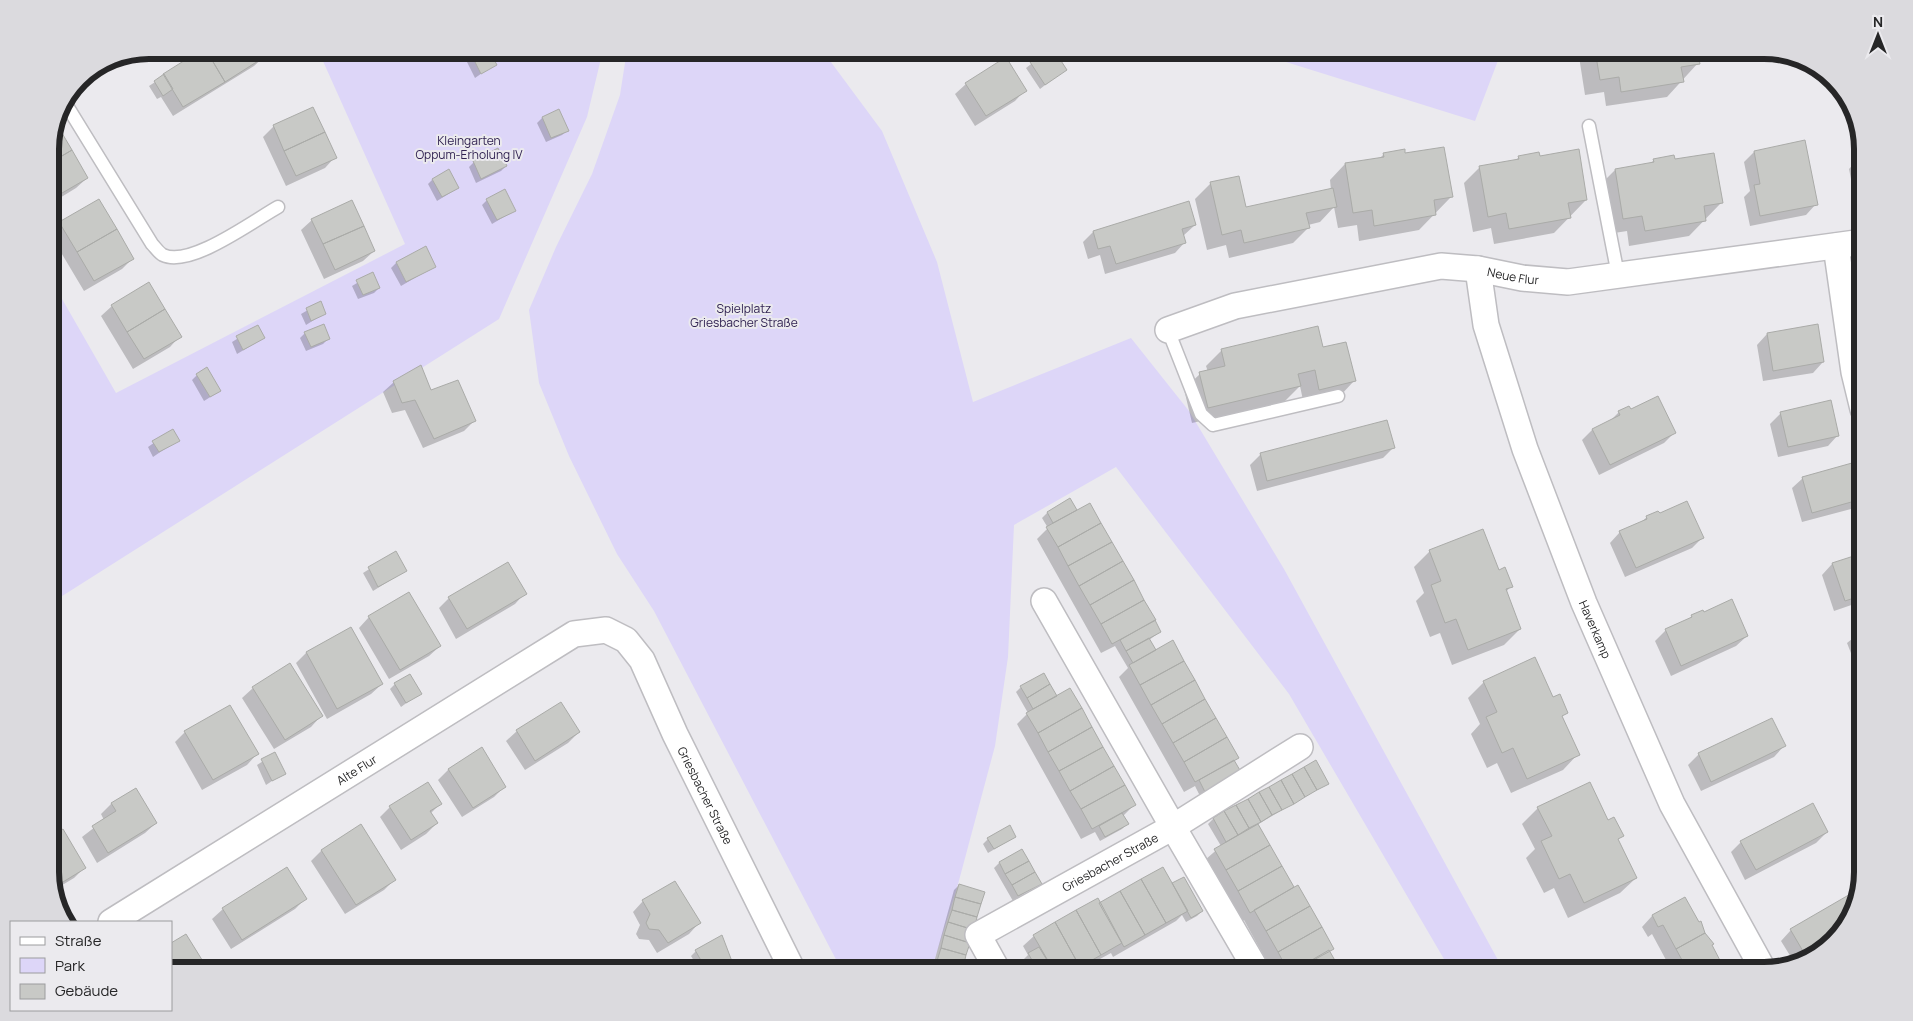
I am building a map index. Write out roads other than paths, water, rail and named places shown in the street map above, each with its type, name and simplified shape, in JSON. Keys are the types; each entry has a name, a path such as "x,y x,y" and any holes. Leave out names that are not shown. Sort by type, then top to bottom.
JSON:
{"street":[{"name":"Neue Flur","path":"1168,330 1235,306 1441,266 1478,268 1522,278 1568,282 1854,243"},
{"path":"1836,246 1854,372"},
{"name":"Haverkamp","path":"1478,268 1486,325 1525,448 1584,603 1672,804 1759,962"},
{"name":"Griesbacher Straße","path":"1044,601 1252,962"},
{"name":"Griesbacher Straße","path":"606,630 626,640 642,660 675,734 789,962"},
{"name":"Alte Flur","path":"113,921 574,634 606,630"},
{"name":"Griesbacher Straße","path":"993,962 978,935 1173,827 1300,747"}],"lane":[{"path":"69,109 152,244 162,255 180,258 199,253 278,207"},
{"path":"1589,126 1618,276"},
{"path":"1168,330 1200,414 1213,425 1338,396"}],"park label":[{"name":"Kleingarten Oppum-Erholung IV","path":"469,147"},
{"name":"Spielplatz Griesbacher Straße","path":"744,315"}]}
